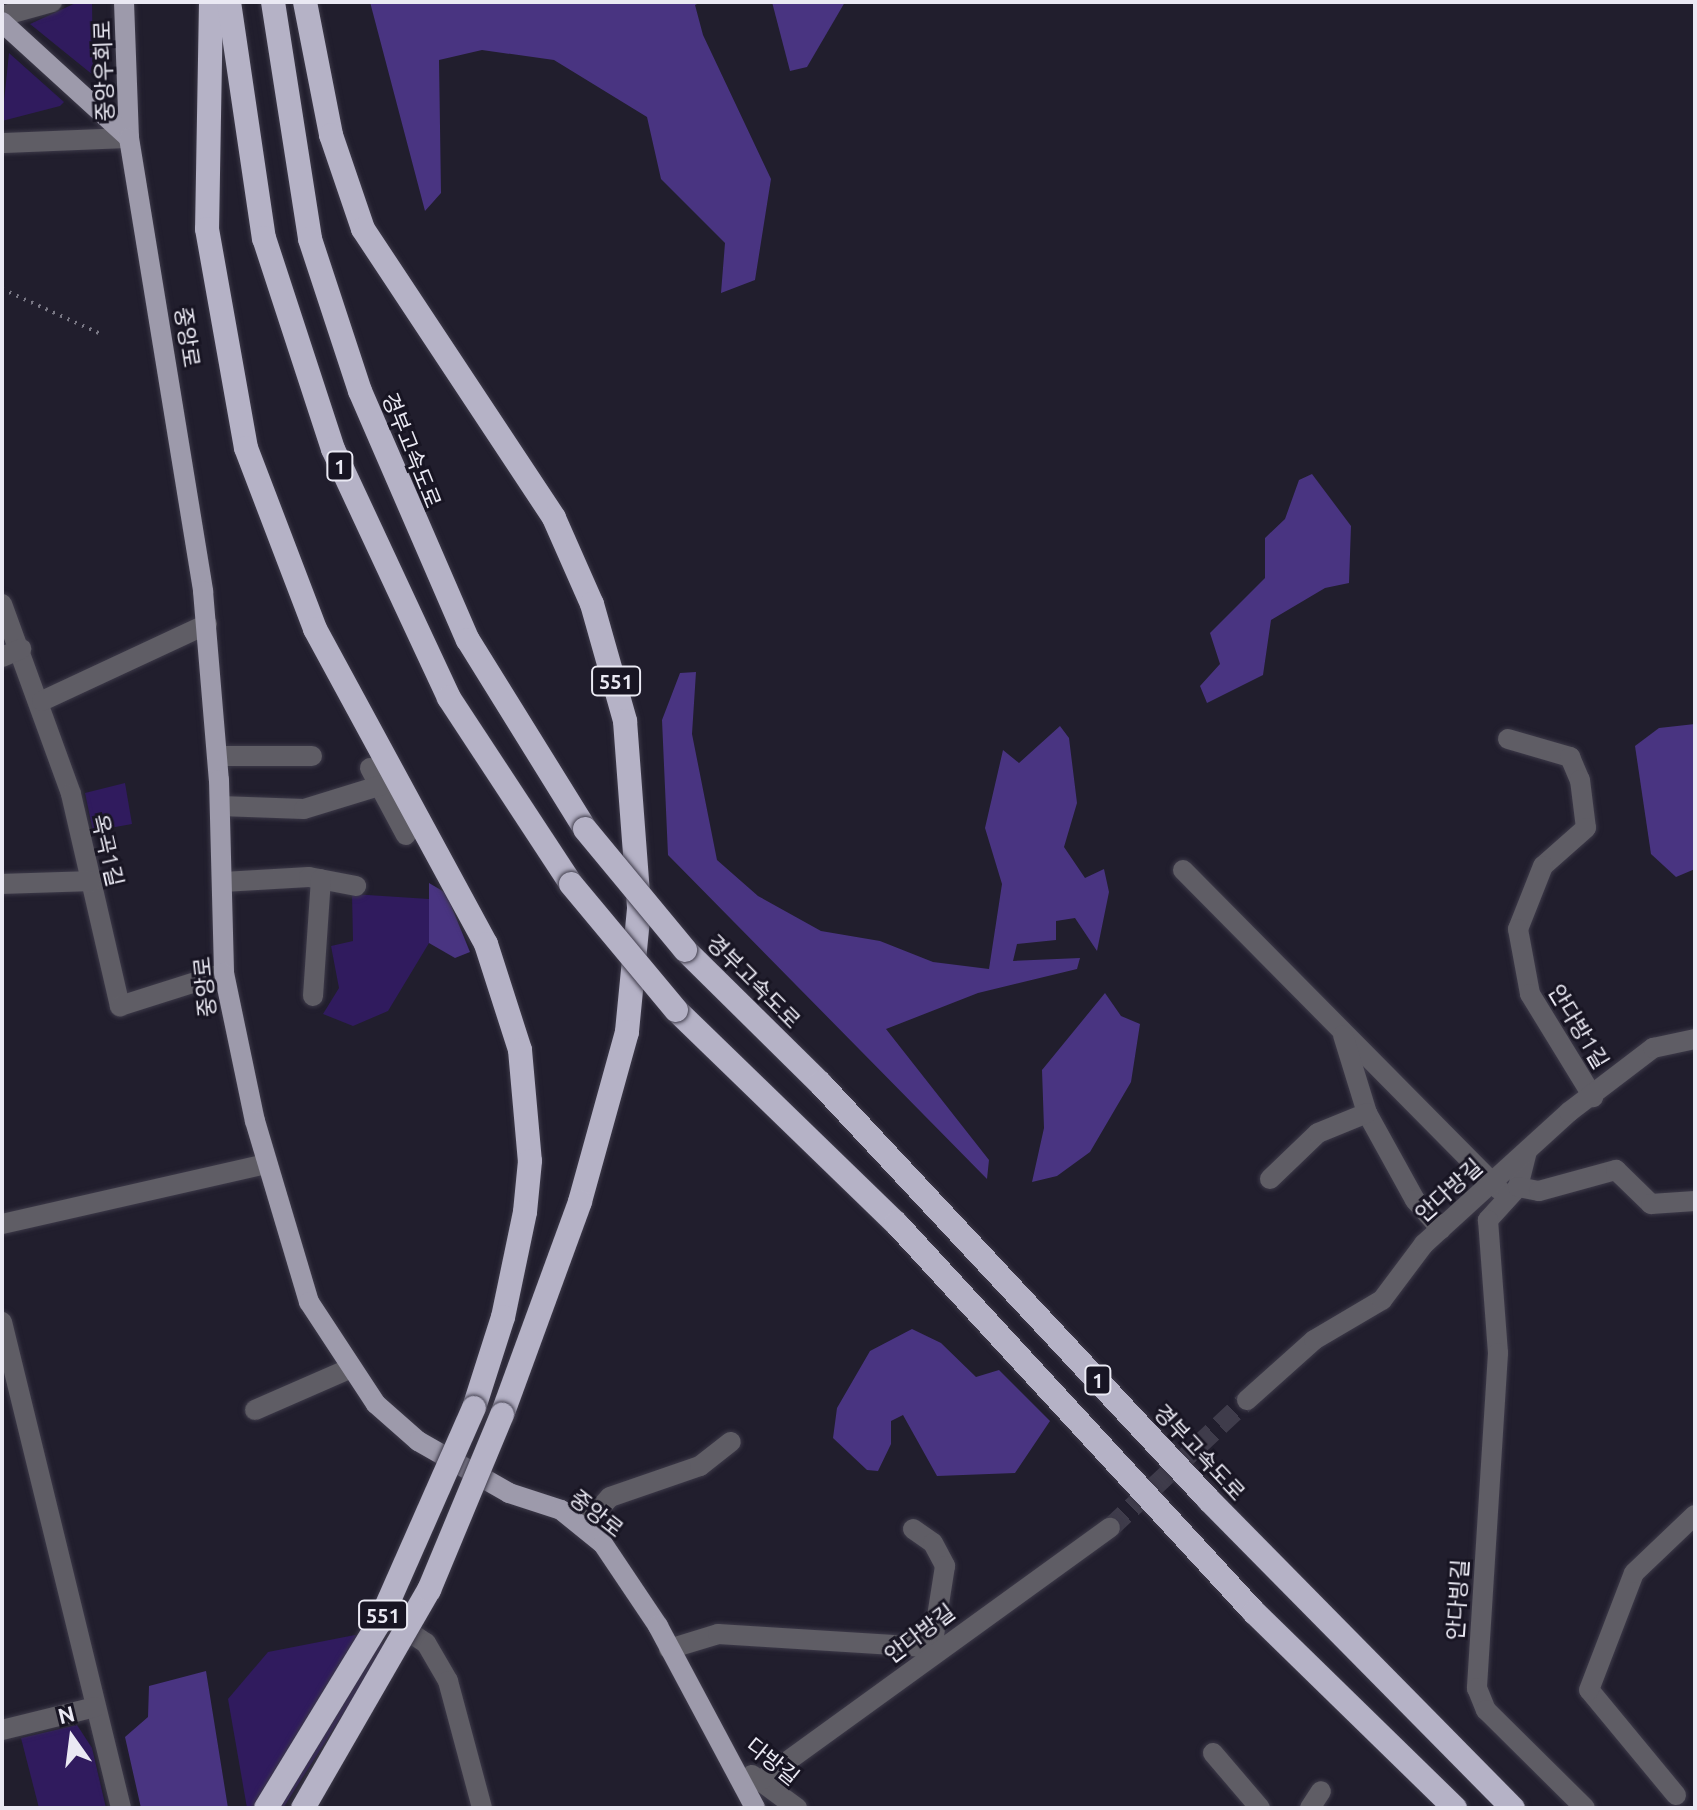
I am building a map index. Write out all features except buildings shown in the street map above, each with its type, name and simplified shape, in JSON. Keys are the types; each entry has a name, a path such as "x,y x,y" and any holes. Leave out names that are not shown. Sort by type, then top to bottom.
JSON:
{"highway":[{"name":"551","path":"211,2 207,229 246,448 315,629 486,944 520,1050 529,1148 525,1212 474,1408 379,1623 266,1808"},
{"name":"1","path":"229,2 264,238 333,449 441,684 571,884 676,1010 896,1223 1254,1612 1455,1808"},
{"name":"경부고속도로","path":"273,2 310,239 360,391 468,640 585,829 685,950 820,1083 1209,1500 1513,1808"},
{"name":"551","path":"303,1808 429,1590 502,1415 580,1202 627,1032 639,909 625,721 592,604 554,518 363,229 331,135 305,2"}],"main road":[{"name":"중앙우회로","path":"124,2 129,138"},
{"path":"2,22 129,138"},
{"name":"중앙로","path":"129,138 207,624 218,756 224,973 267,1164 309,1302 349,1369 418,1441 583,1527 615,1558 669,1649 755,1808"}],"street":[{"path":"2,16 52,2"},
{"path":"2,143 129,138"},
{"name":"옥곡1길","path":"2,604 12,653 42,701 91,881 120,1006 224,973"},
{"path":"42,701 207,624"},
{"name":"안다방1길","path":"1508,739 1570,757 1587,812 1586,828 1543,866 1518,929 1530,994 1599,1094"},
{"path":"218,756 312,756"},
{"path":"220,806 304,809 376,776 406,835"},
{"path":"1183,870 1342,1034 1493,1182 1513,1193 1539,1191 1616,1170 1651,1204 1695,1201"},
{"path":"223,882 321,879 356,886"},
{"path":"313,996 321,879"},
{"path":"2,884 91,881"},
{"path":"1342,1034 1367,1113 1415,1200 1441,1229"},
{"name":"안다방길","path":"1247,1400 1314,1340 1382,1300 1441,1229 1527,1151 1653,1048 1695,1039"},
{"path":"1270,1179 1318,1133 1367,1113"},
{"path":"1466,1206 1488,1220 1513,1193 1527,1151"},
{"path":"2,1224 267,1164"},
{"name":"안다빙길","path":"1488,1220 1498,1353 1477,1688 1486,1710 1585,1808"},
{"path":"2,1322 121,1808"},
{"path":"255,1410 349,1369"},
{"path":"583,1527 610,1497 700,1466 731,1442"},
{"path":"1676,1795 1589,1690 1634,1573 1695,1515"},
{"name":"안다방길","path":"760,1781 935,1648 1110,1528"},
{"path":"669,1649 718,1634 935,1648 945,1566 933,1543 913,1529"},
{"path":"389,1619 426,1643 438,1661 482,1808"},
{"path":"2,1730 95,1707"},
{"name":"다방길","path":"721,1750 797,1808"},
{"path":"1213,1753 1260,1808"}],"path":[{"path":"2,289 103,335"}],"shaded area":[{"path":"78,2 92,2 93,75 30,24"},
{"path":"370,2 701,2 695,5 703,35 771,179 755,280 721,293 725,243 661,179 647,117 554,60 482,50 439,60 441,193 425,211"},
{"path":"772,2 845,2 807,67 790,71"},
{"path":"9,53 64,102 60,106 2,121"},
{"path":"1312,474 1351,526 1349,583 1325,588 1271,620 1263,675 1207,703 1200,686 1220,664 1210,633 1265,578 1265,538 1285,519 1299,480"},
{"path":"696,672 692,734 717,860 758,896 821,931 880,941 933,962 989,969 1002,884 985,828 1003,750 1019,763 1060,726 1069,738 1077,803 1064,847 1085,878 1104,869 1109,892 1097,951 1075,918 1056,921 1056,940 1017,944 1013,961 1080,958 1077,969 978,993 886,1029 989,1160 987,1179 668,855 662,720 680,673"},
{"path":"1695,724 1695,869 1676,877 1651,854 1635,746 1659,728"},
{"path":"125,783 132,824 93,831 85,793"},
{"path":"429,883 446,893 470,952 455,958 429,943"},
{"path":"352,894 429,899 429,943 388,1011 353,1026 323,1014 339,988 331,946 353,941"},
{"path":"1105,993 1121,1016 1140,1024 1131,1082 1090,1152 1057,1176 1032,1182 1044,1128 1042,1070"},
{"path":"912,1329 941,1343 976,1377 999,1370 1050,1421 1015,1473 937,1476 903,1415 891,1421 891,1444 878,1471 867,1470 833,1438 837,1408 870,1351"},
{"path":"355,1635 387,1645 283,1808 247,1808 228,1699 268,1652"},
{"path":"206,1671 228,1808 141,1808 125,1737 148,1717 149,1686"},
{"path":"77,1725 92,1748 106,1808 39,1808 21,1738"}],"tunnel":[{"path":"1110,1528 1247,1400"}]}
